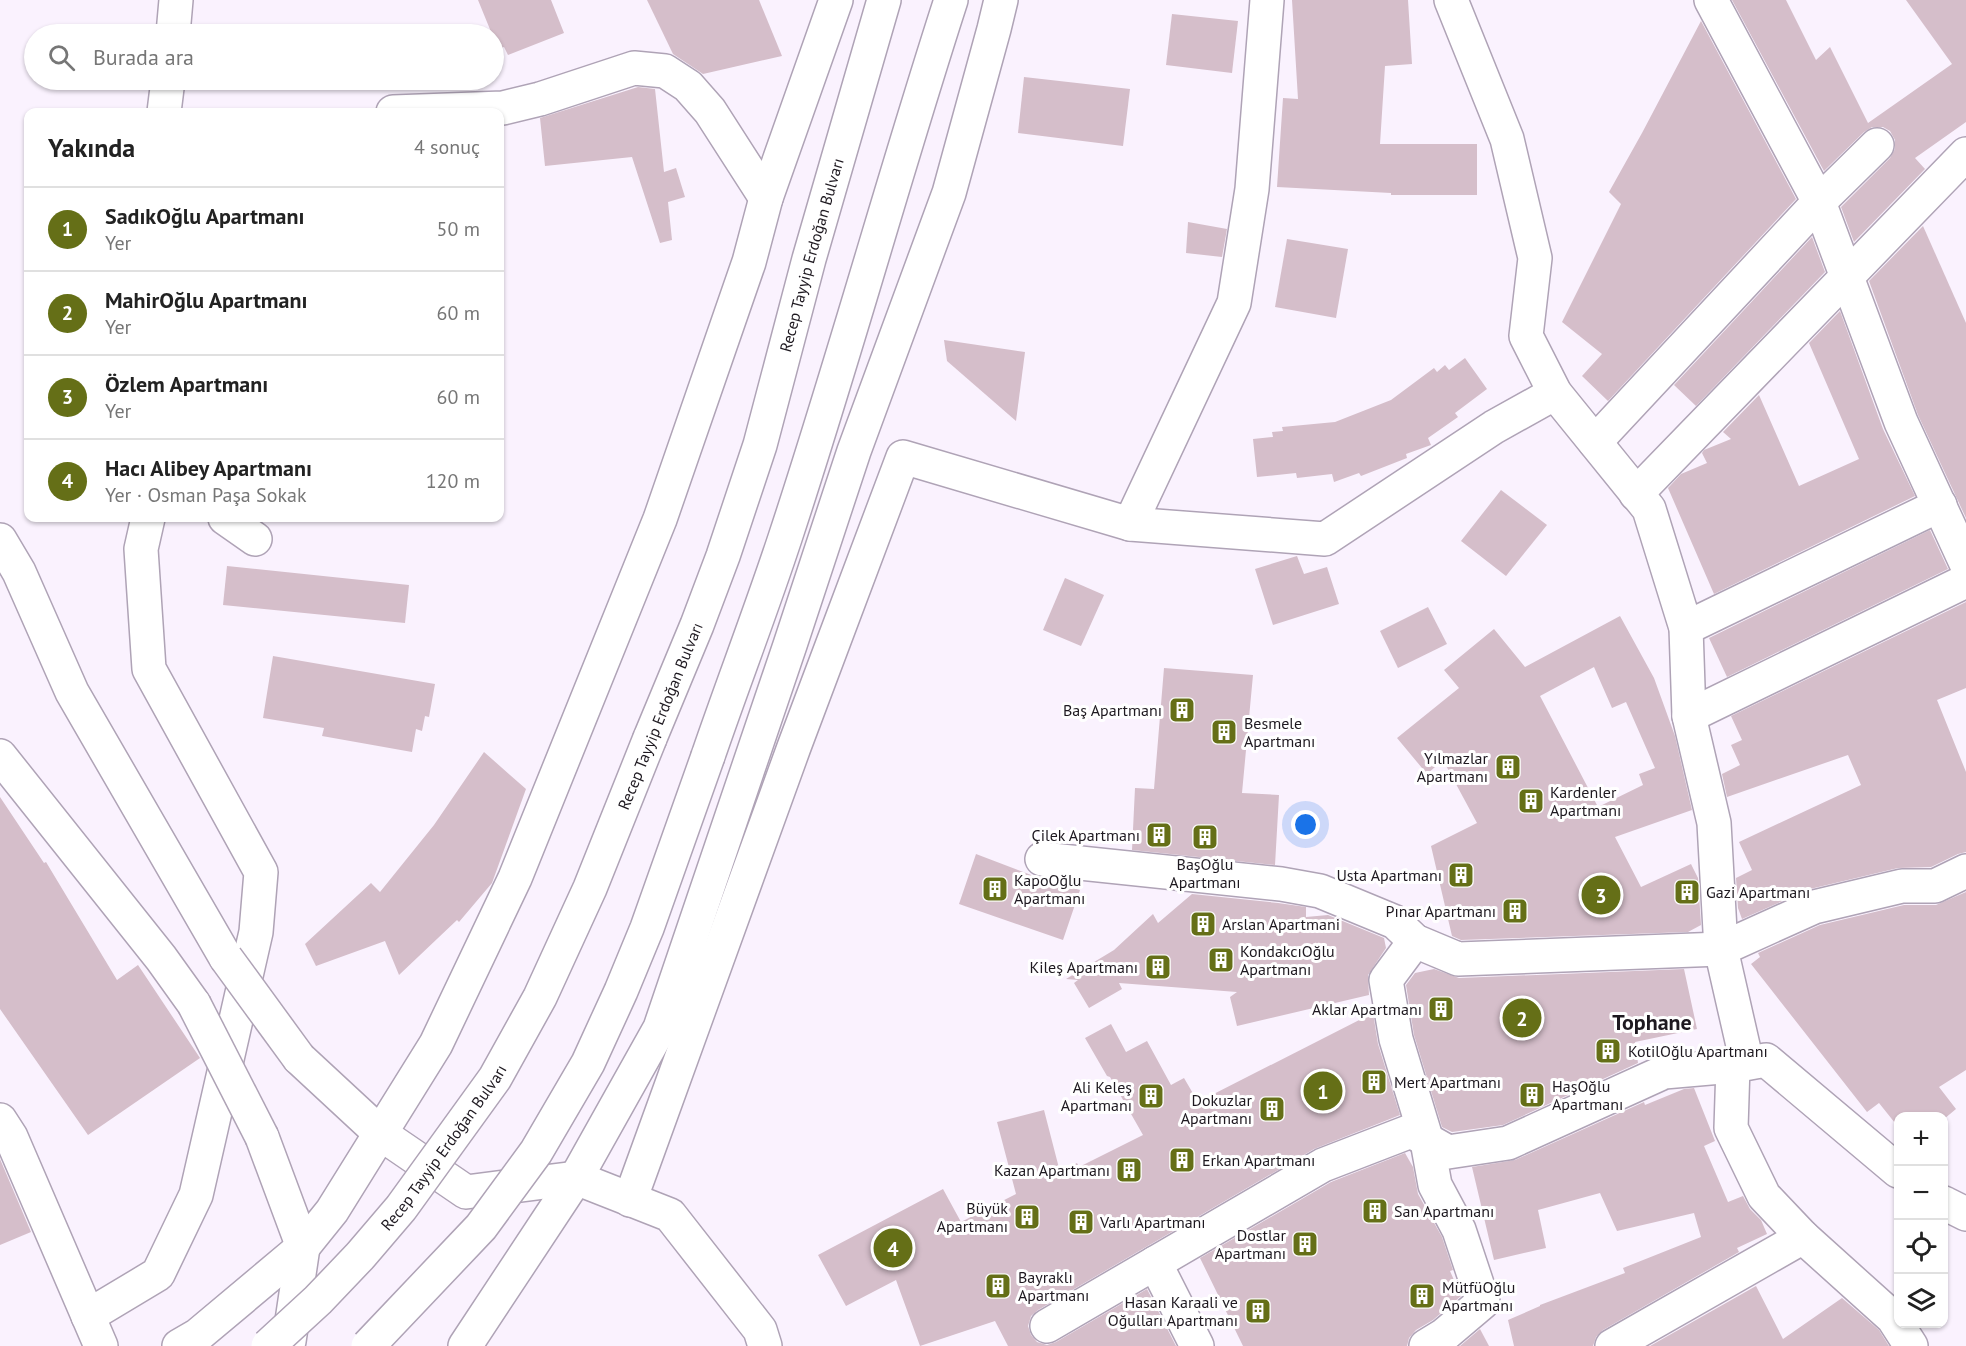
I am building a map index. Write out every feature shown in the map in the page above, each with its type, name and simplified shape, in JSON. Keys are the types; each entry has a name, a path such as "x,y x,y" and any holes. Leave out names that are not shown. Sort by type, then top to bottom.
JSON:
{"street":[{"path":"174,24 176,0"},
{"path":"179,1346 198,1335 303,1247 332,1211 436,1044 519,868 660,519 749,262 766,198 836,0"},
{"name":"Recep Tayyip Erdoğan Bulvarı","path":"268,1346 318,1300 394,1216 495,1078 540,998 590,888 723,556 760,445 809,259 884,0"},
{"path":"368,1346 482,1227 536,1152 588,1063 621,991 647,928 785,539 852,329 915,112 951,0"},
{"path":"465,1346 576,1178 660,1028 854,451 949,193 1001,0"},
{"path":"1130,524 1234,303 1252,189 1267,0"},
{"path":"1451,0 1507,139 1535,258 1526,336 1555,393 1649,509 1686,628 1689,716 1714,823 1721,949 1740,1065 1731,1128 1764,1196 1803,1237 1893,1318 1911,1346"},
{"path":"1711,0 1819,202 1900,422 1966,563"},
{"path":"503,108 540,99 634,68 665,71 688,86 710,111 766,198"},
{"path":"164,108 167,90"},
{"path":"1595,442 1819,202 1877,145"},
{"path":"1636,494 1966,154"},
{"path":"630,1200 903,457 1130,524 1325,539 1494,427 1555,393"},
{"path":"1686,628 1940,505"},
{"path":"88,1316 158,1274 196,1195 257,922 261,872 149,669 141,549 147,522"},
{"path":"231,522 255,539"},
{"path":"0,540 19,572 72,692 226,958 299,1058 381,1134 466,1192 576,1178 670,1215 755,1341"},
{"path":"1689,716 1966,581"},
{"path":"0,756 161,958 194,1004 262,1137 303,1247 288,1346"},
{"path":"1042,859 1281,884 1320,891 1395,922 1415,941 1458,959 1721,949 1814,907 1902,886 1935,886 1966,871"},
{"path":"1415,941 1386,980 1396,1039 1427,1141 1435,1185 1459,1230 1483,1302 1444,1335 1426,1346"},
{"path":"1047,1326 1323,1165 1411,1131 1448,1152 1508,1143 1664,1072 1740,1065 1766,1060 1894,1168"},
{"path":"0,1120 11,1137 101,1346"},
{"path":"1948,1205 1966,1214"},
{"path":"1612,1346 1803,1237"},
{"path":"1155,1263 1197,1346"}],"building":[{"path":"478,0 551,0 564,33 508,55 504,47 504,24 488,24"},
{"path":"647,0 759,0 782,56 703,74 673,54"},
{"path":"1292,0 1408,0 1412,64 1385,66 1380,144 1477,144 1477,195 1391,195 1391,193 1277,187 1283,98 1298,99"},
{"path":"1732,0 1786,0 1816,60 1830,47 1868,123 1952,64 1906,0 1966,0 1966,122 1915,158 1925,169 1854,242 1841,207 1890,158 1895,149 1895,140 1890,131 1883,127 1872,127 1824,171"},
{"path":"1172,14 1238,21 1232,73 1166,65"},
{"path":"1701,21 1796,199 1608,401 1582,376 1602,354 1562,322 1621,204 1609,192"},
{"path":"1024,77 1130,89 1123,146 1018,133"},
{"path":"638,87 655,89 664,172 676,168 685,197 668,202 672,240 660,243 632,157 545,166 540,118"},
{"path":"1188,222 1227,229 1222,257 1186,253"},
{"path":"1923,226 1966,323 1966,518 1918,415 1869,281"},
{"path":"1812,237 1825,272 1696,406 1674,385"},
{"path":"1287,239 1348,249 1336,318 1275,307"},
{"path":"1840,311 1883,429 1915,496 1714,594 1668,488 1681,474 1707,463 1702,453 1704,450 1731,439 1723,432 1759,395 1799,486 1859,459 1809,343"},
{"path":"944,340 1025,352 1016,421 947,361"},
{"path":"1465,358 1487,389 1455,413 1458,417 1428,438 1431,445 1406,454 1407,458 1361,476 1359,473 1334,482 1332,474 1297,478 1296,473 1257,477 1253,439 1273,437 1272,432 1283,431 1282,427 1335,422 1391,400 1434,368 1437,372 1445,365 1449,370"},
{"path":"1501,490 1547,525 1506,576 1461,541"},
{"path":"1930,530 1948,569 1727,677 1709,638"},
{"path":"1297,556 1304,574 1327,567 1339,604 1273,625 1255,569"},
{"path":"227,566 409,585 405,623 223,605"},
{"path":"1065,578 1104,595 1081,646 1043,630"},
{"path":"1966,602 1966,688 1937,700 1966,772 1966,852 1931,867 1898,868 1810,889 1742,919 1738,908 1736,878 1752,870 1739,842 1861,785 1848,755 1727,797 1722,774 1740,765 1731,745 1742,740 1731,716"},
{"path":"1428,607 1447,644 1398,668 1380,631"},
{"path":"1620,616 1654,678 1675,736 1692,810 1615,837 1641,887 1691,864 1698,878 1701,925 1688,932 1461,940 1452,936 1431,846 1477,823 1443,760 1427,774 1397,738 1459,688 1444,670 1494,629 1525,667","holes":["1594,667 1612,708 1626,702 1655,768 1639,774 1643,785 1598,807 1540,696"]},
{"path":"273,656 435,684 429,717 425,716 422,731 416,729 412,752 322,736 324,728 263,718"},
{"path":"1164,668 1253,675 1242,793 1279,795 1275,865 1132,850 1135,788 1154,789"},
{"path":"484,752 526,789 492,883 459,922 457,920 399,975 385,941 316,966 305,944 371,883 380,892 434,825"},
{"path":"0,797 44,863 46,862 117,980 138,965 200,1058 88,1135 0,1009"},
{"path":"976,854 1039,878 1080,890 1063,940 959,904"},
{"path":"1966,892 1966,1070 1939,1087 1956,1109 1948,1116 1948,1112 1894,1112 1894,1122 1879,1103 1867,1112 1751,964 1760,957 1758,953 1820,925 1904,905 1936,905"},
{"path":"1192,894 1306,907 1306,917 1328,915 1384,938 1386,948 1368,975 1369,995 1237,1026 1230,997 1237,992 1119,983 1122,989 1089,1008 1074,983 1078,980 1066,979 1114,950 1153,914 1158,923"},
{"path":"1434,969 1459,978 1684,969 1697,1029 1635,1042 1638,1063 1503,1125 1452,1132 1442,1127 1414,1035 1406,985 1415,973"},
{"path":"1373,1013 1378,1044 1400,1115 1314,1149 1038,1310 1031,1316 1028,1326 1037,1342 1047,1345 1147,1289 1176,1346 1008,1346 995,1321 920,1346 896,1280 846,1306 818,1255 943,1189 961,1222 1016,1194 997,1122 1044,1110 1060,1172 1077,1163 1079,1167 1143,1135 1085,1038 1111,1024 1126,1052 1147,1041 1171,1085 1184,1078 1198,1102"},
{"path":"1694,1088 1715,1141 1704,1146 1728,1202 1743,1196 1750,1209 1761,1220 1767,1234 1737,1248 1739,1252 1603,1330 1596,1337 1593,1346 1514,1346 1508,1320 1540,1305 1625,1273 1623,1268 1701,1237 1694,1213 1617,1231 1600,1193 1538,1210 1546,1248 1494,1260 1472,1167 1515,1160 1644,1102 1645,1105 1684,1089"},
{"path":"1405,1153 1413,1167 1418,1194 1442,1237 1453,1270 1450,1271 1461,1296 1433,1320 1416,1330 1409,1338 1407,1346 1243,1346 1200,1258 1331,1182"},
{"path":"0,1159 31,1232 0,1245"},
{"path":"1756,1286 1783,1339 1842,1298 1879,1330 1889,1346 1650,1346"},
{"path":"1480,1329 1489,1346 1460,1346"}],"place":[{"name":"Baş Apartmanı","path":"1182,710"},
{"name":"Besmele Apartmanı","path":"1224,732"},
{"name":"Yılmazlar Apartmanı","path":"1508,767"},
{"name":"Kardenler Apartmanı","path":"1531,801"},
{"name":"Çilek Apartmanı","path":"1159,835"},
{"name":"BaşOğlu Apartmanı","path":"1205,837"},
{"name":"Usta Apartmanı","path":"1461,875"},
{"name":"KapoOğlu Apartmanı","path":"995,889"},
{"name":"Gazi Apartmanı","path":"1687,892"},
{"name":"Özlem Apartmanı","path":"1601,895"},
{"name":"Pınar Apartmanı","path":"1515,911"},
{"name":"Arslan Apartmani","path":"1203,924"},
{"name":"KondakcıOğlu Apartmanı","path":"1221,960"},
{"name":"Kileş Apartmanı","path":"1158,967"},
{"name":"Aklar Apartmanı","path":"1441,1009"},
{"name":"MahirOğlu Apartmanı","path":"1522,1018"},
{"name":"KotilOğlu Apartmanı","path":"1608,1051"},
{"name":"Mert Apartmanı","path":"1374,1082"},
{"name":"SadıkOğlu Apartmanı","path":"1323,1091"},
{"name":"HaşOğlu Apartmanı","path":"1532,1095"},
{"name":"Ali Keleş Apartmanı","path":"1151,1096"},
{"name":"Dokuzlar Apartmanı","path":"1272,1109"},
{"name":"Erkan Apartmanı","path":"1182,1160"},
{"name":"Kazan Apartmanı","path":"1129,1170"},
{"name":"San Apartmanı","path":"1375,1211"},
{"name":"Büyük Apartmanı","path":"1027,1217"},
{"name":"Varlı Apartmanı","path":"1081,1222"},
{"name":"Dostlar Apartmanı","path":"1305,1244"},
{"name":"Hacı Alibey Apartmanı","path":"893,1248"},
{"name":"Bayraklı Apartmanı","path":"998,1286"},
{"name":"MütfüOğlu Apartmanı","path":"1422,1296"},
{"name":"Hasan Karaali ve Oğulları Apartmanı","path":"1258,1311"}],"district":[{"name":"Tophane","path":"1652,1022"}]}
